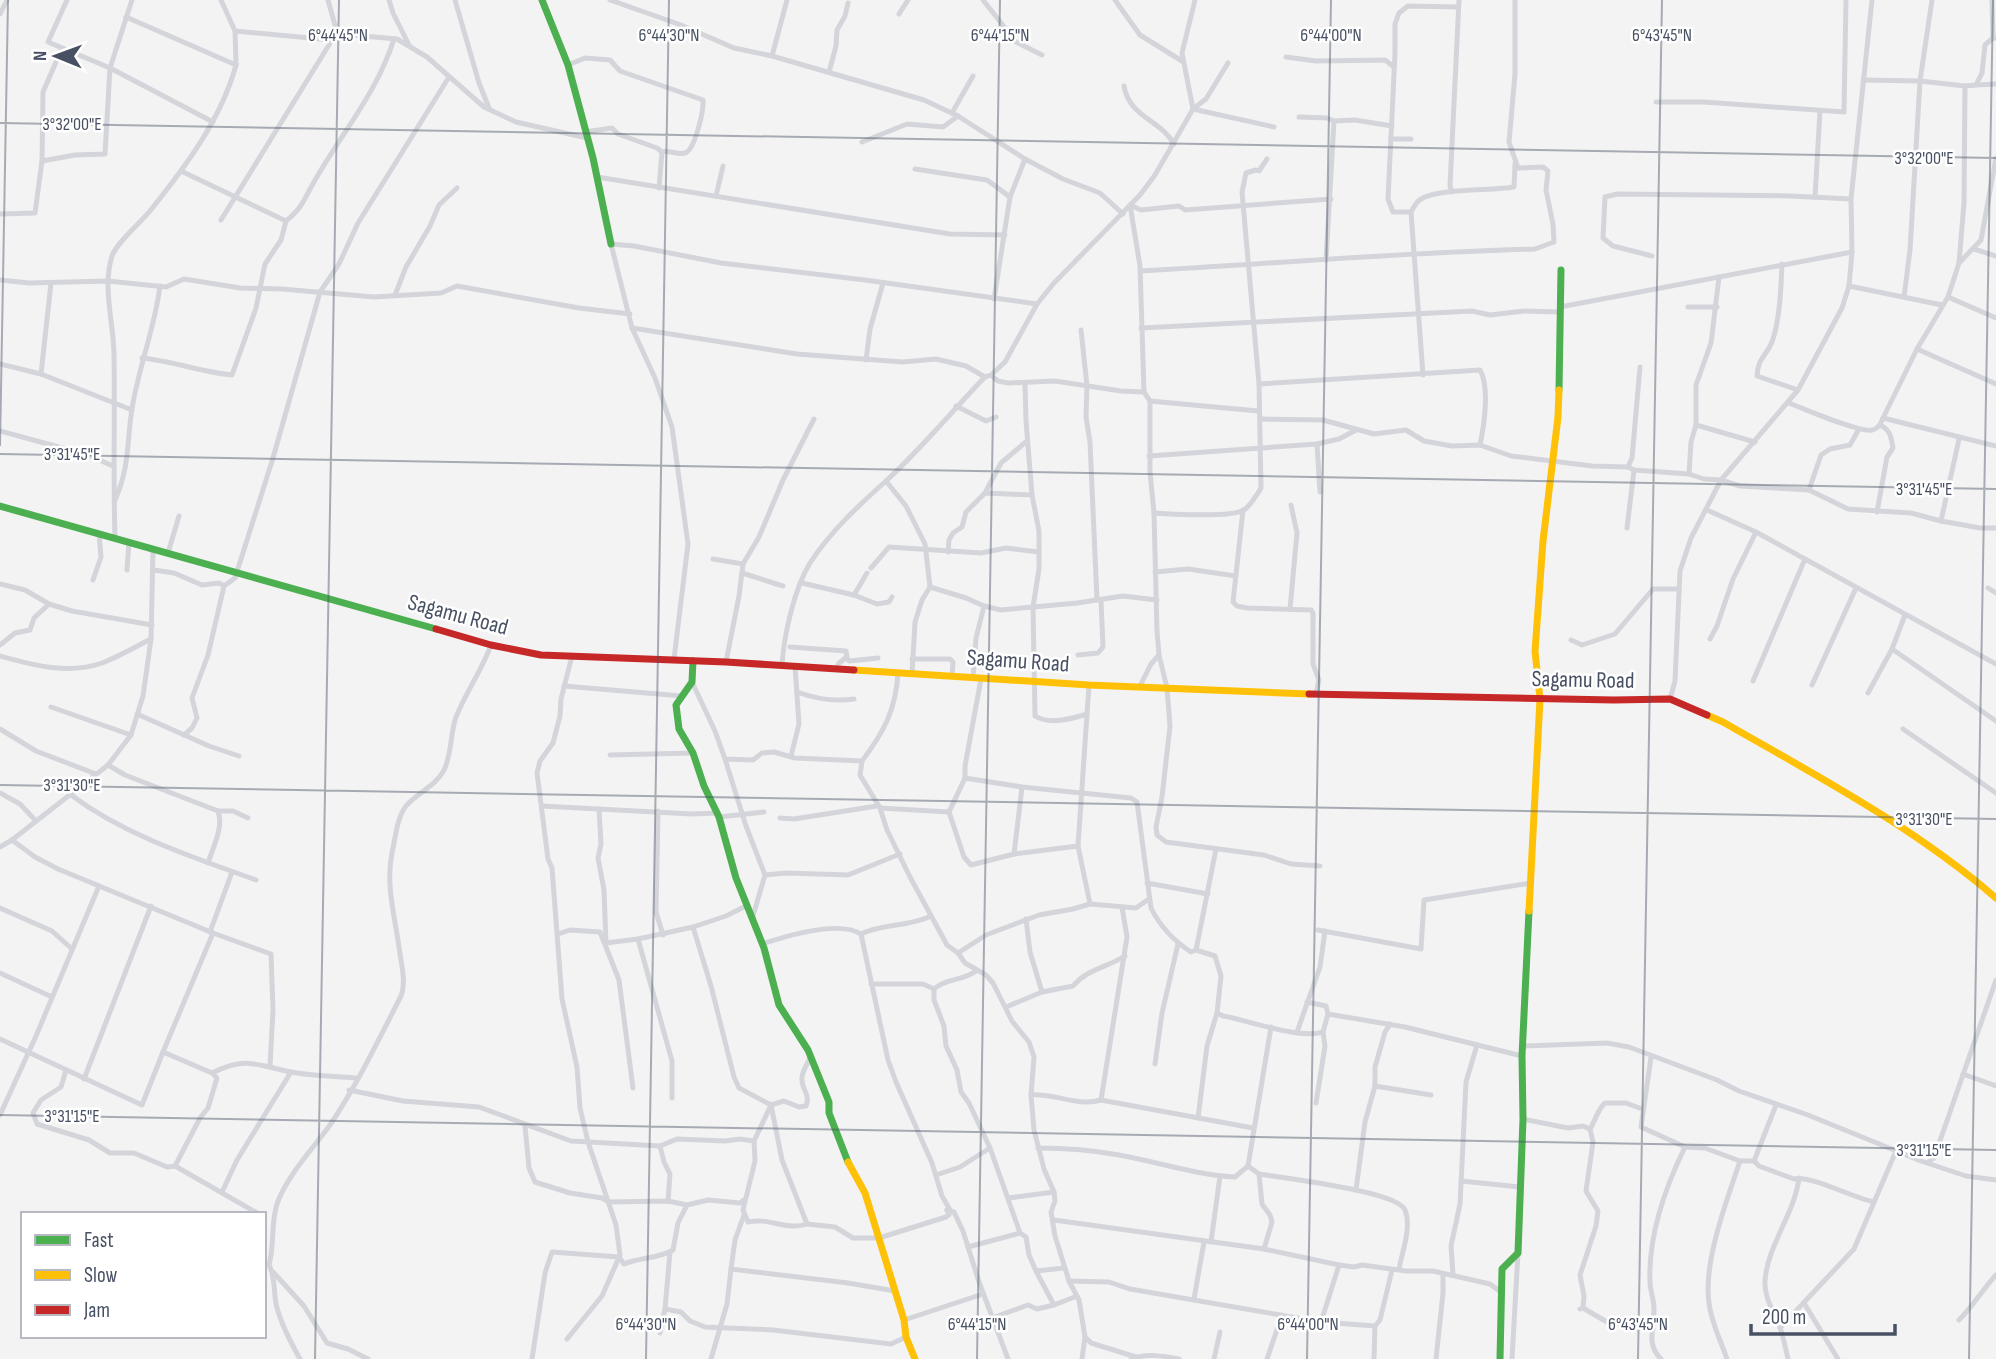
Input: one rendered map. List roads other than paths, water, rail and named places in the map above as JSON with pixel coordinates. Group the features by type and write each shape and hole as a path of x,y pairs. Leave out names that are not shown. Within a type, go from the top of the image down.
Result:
{"main road":[{"path":"542,0 568,65 611,244"},
{"path":"1500,1359 1502,1269 1518,1253 1523,1119 1522,1046 1539,699 1535,651 1543,541 1558,417 1561,270"},
{"name":"Sagamu Road","path":"0,506 491,645 541,655 782,665 1089,685 1317,694 1670,699 1723,722 1872,808 1975,880 1996,898"},
{"path":"694,661 692,682 676,705 679,729 718,815 746,906 753,916 762,944 779,1005 811,1056 829,1102 829,1113 846,1159 865,1194 904,1320 906,1338 915,1359"}],"street":[{"path":"0,14 7,0"},
{"path":"67,0 48,42 110,68 213,122"},
{"path":"42,161 75,155 105,154 110,68 132,0"},
{"path":"115,537 114,354 108,281 114,252 181,171 213,122 229,90 236,65 235,31 221,0"},
{"path":"328,0 338,36 341,37"},
{"path":"389,0 409,45"},
{"path":"455,0 489,108"},
{"path":"610,0 681,25 734,48 772,56 924,100 955,114 1025,159 1063,179 1100,193 1123,214"},
{"path":"772,56 787,0"},
{"path":"899,13 908,0"},
{"path":"983,0 1016,42 1042,55"},
{"path":"1115,0 1140,35 1182,61"},
{"path":"1192,109 1182,61 1184,40 1195,0"},
{"path":"1452,192 1450,186 1459,0"},
{"path":"1423,375 1411,212 1422,199 1452,192 1514,187 1515,163 1509,142 1515,74 1516,0"},
{"path":"1656,102 1704,102 1844,112 1846,0"},
{"path":"1670,699 1675,681 1680,571 1688,548 1721,480 1798,390 1842,308 1849,286 1852,252 1851,200 1872,0"},
{"path":"1904,297 1910,250 1920,81 1933,0"},
{"path":"1976,85 1982,73 1984,45 1994,38 1992,0"},
{"path":"829,72 837,30 845,16 848,3"},
{"path":"1411,212 1393,212 1388,199 1395,24 1402,9 1408,6 1458,7"},
{"path":"126,18 236,65"},
{"path":"235,31 332,40 352,35 394,39 427,57 484,107 516,122 586,135 612,128 618,134 662,152 688,151 697,136 703,100 620,71 610,60 585,58 568,65"},
{"path":"142,358 164,360 200,371 232,375 265,264 281,240 286,221 301,208 313,182 365,102 386,63 394,39"},
{"path":"220,220 332,40"},
{"path":"0,214 35,213 42,161 44,92 62,48"},
{"path":"1286,57 1316,61 1385,60 1394,67"},
{"path":"782,665 783,646 809,565 835,531 956,406 1004,362 1037,304 1067,269 1123,214 1155,175 1192,109 1206,99 1228,62"},
{"path":"862,142 906,124 943,127 955,114 973,76"},
{"path":"184,736 197,718 192,698 208,655 223,586 235,578 273,458 320,292 339,264 358,223 449,77"},
{"path":"1863,80 1920,81 1965,86 1996,84"},
{"path":"1124,86 1128,101 1146,120 1165,132 1174,144"},
{"path":"1789,403 1859,429 1872,430 1880,425 1917,349 1948,297 1959,263 1964,203 1965,86"},
{"path":"1192,109 1274,127"},
{"path":"1815,197 1820,111"},
{"path":"1299,117 1327,118 1334,121 1355,120 1392,126"},
{"path":"1326,260 1334,121"},
{"path":"1391,139 1411,139"},
{"path":"659,188 662,152"},
{"path":"1959,263 1981,240 1993,195 1996,158"},
{"path":"994,299 1010,197 1025,159"},
{"path":"1154,513 1202,514 1243,510 1255,499 1261,488 1259,384 1242,191 1246,173 1259,171 1267,159"},
{"path":"1141,271 1414,253 1543,248 1554,242 1546,190 1548,171 1543,167 1520,169 1515,163"},
{"path":"716,196 723,166"},
{"path":"915,169 987,180 1010,197"},
{"path":"181,171 286,221"},
{"path":"597,177 950,234 1005,235"},
{"path":"395,295 406,267 439,205 457,188"},
{"path":"1652,256 1614,246 1603,238 1605,197 1617,194 1851,200"},
{"path":"1130,205 1141,210 1179,206 1185,210 1331,199"},
{"path":"1130,205 1135,220 1141,271 1143,392 1150,401 1149,456 1154,513 1159,655 1167,688 1170,726 1157,835 1166,842 1264,855 1291,864 1320,866"},
{"path":"674,660 688,544 671,427 656,378 632,328 611,244 721,263 1037,304"},
{"path":"1975,249 1996,256"},
{"path":"1141,328 1472,311 1490,315 1524,310 1560,310 1852,252"},
{"path":"1782,264 1780,297 1772,342 1758,362 1757,376 1798,390"},
{"path":"1689,474 1696,425 1696,385 1711,343 1719,277"},
{"path":"0,280 51,283 108,281 166,287 184,279 240,288 374,297 441,293 457,286 579,308 630,314"},
{"path":"41,374 51,283"},
{"path":"866,360 870,329 883,283"},
{"path":"114,503 127,471 132,410 142,358 157,310 160,286"},
{"path":"1849,286 1942,305"},
{"path":"1948,297 1996,318"},
{"path":"1688,307 1717,307"},
{"path":"632,328 725,344 866,360 903,362 936,359 966,366 998,382 1025,384 1055,381 1143,392"},
{"path":"1078,654 1098,653 1103,647 1090,442 1086,418 1087,386 1083,369 1081,330"},
{"path":"1917,349 1996,384"},
{"path":"0,364 41,374 132,410"},
{"path":"1628,467 1632,458 1640,367"},
{"path":"1259,384 1423,375 1474,369 1481,372 1485,407 1480,445"},
{"path":"1025,384 1032,495 1039,531 1032,651 1036,718 1067,720 1087,714"},
{"path":"1150,401 1258,411"},
{"path":"956,406 986,421 996,417"},
{"path":"1883,418 1959,439 1996,446"},
{"path":"726,662 743,564 759,537 783,480 814,419"},
{"path":"1260,419 1323,420 1374,434 1406,430 1424,441 1452,446 1480,445 1497,453 1552,461 1689,474 1740,486 1809,490 1848,509 1911,513 1941,521 1996,528"},
{"path":"1696,425 1755,442"},
{"path":"1877,512 1887,457 1893,448 1890,433 1880,425"},
{"path":"1809,490 1821,454 1830,449 1850,445 1859,429"},
{"path":"1149,456 1317,444 1339,439 1356,430"},
{"path":"0,431 88,455 113,466"},
{"path":"1941,521 1959,439"},
{"path":"948,552 949,540 953,533 962,527 966,512 985,493 1001,463 1027,441"},
{"path":"1317,444 1320,492"},
{"path":"1627,528 1634,470"},
{"path":"886,481 906,506 923,538 930,587 917,612 913,633 912,674"},
{"path":"985,493 1032,495"},
{"path":"1290,609 1297,533 1291,505"},
{"path":"1243,510 1233,602 1237,606 1311,610 1313,664 1319,680 1317,694"},
{"path":"1707,510 1756,532 1996,664"},
{"path":"169,553 179,516"},
{"path":"1710,639 1733,579 1756,532"},
{"path":"93,580 102,557 99,533"},
{"path":"127,570 129,542"},
{"path":"854,595 889,547 948,552 981,552 1006,548 1039,552"},
{"path":"0,847 108,765 131,735 143,696 151,639 153,549"},
{"path":"926,559 934,551"},
{"path":"713,559 743,564"},
{"path":"1753,681 1805,559"},
{"path":"1155,572 1188,569 1236,576"},
{"path":"154,570 180,575 202,584 219,583 223,586"},
{"path":"742,573 783,586"},
{"path":"802,583 854,595 877,604 889,602 892,597"},
{"path":"0,584 25,590 49,604 121,621 152,625"},
{"path":"930,587 966,598 984,607 1001,610 1123,596 1157,600"},
{"path":"1812,685 1856,588"},
{"path":"1988,588 1996,593"},
{"path":"1572,640 1582,645 1615,634 1653,589 1679,589"},
{"path":"0,645 15,633 30,631 34,618 49,604"},
{"path":"984,607 976,638 977,678 965,778 949,812 964,857 971,865 1014,854 1078,846"},
{"path":"1868,693 1892,649 1905,615"},
{"path":"0,656 32,666 79,669 103,663 151,639"},
{"path":"368,1359 327,1343 304,1306 273,1272 269,1265 273,1221 289,1179 331,1122 403,990 389,877 402,813 406,806 437,781 444,771 455,720 483,668 491,645"},
{"path":"790,646 846,651 845,658 836,669"},
{"path":"1892,649 1996,721"},
{"path":"1140,686 1151,664 1159,655"},
{"path":"567,1339 603,1296 619,1257 616,1225 580,1108 577,1067 562,999 558,934 537,768 553,743 572,656"},
{"path":"845,658 850,661 878,658"},
{"path":"912,659 950,659 953,662 952,676"},
{"path":"791,756 799,724 795,666"},
{"path":"898,673 891,713 880,738 862,761 860,775 879,807 887,830 947,946 993,983 1015,1026 1029,1042 1034,1058 1032,1119 1038,1148 1054,1192 1055,1201 1051,1212 1055,1236 1064,1268 1077,1296 1085,1338 1082,1359"},
{"path":"692,682 715,731 765,875 753,916"},
{"path":"1089,685 1078,846 1090,904"},
{"path":"564,686 682,696"},
{"path":"797,692 828,701 854,699"},
{"path":"51,707 131,735"},
{"path":"137,714 184,736 239,756"},
{"path":"0,729 36,751 96,774"},
{"path":"1903,729 1996,793"},
{"path":"725,759 753,760 762,753 774,752 795,758 862,761"},
{"path":"610,755 692,753"},
{"path":"108,765 125,775 218,811 233,811 248,818"},
{"path":"965,778 1130,798 1137,802 1149,900 1157,920 1178,944 1191,952 1196,950 1215,956 1220,967 1217,1013 1209,1037 1198,1118"},
{"path":"1014,854 1022,787"},
{"path":"0,793 20,804 36,821"},
{"path":"71,795 94,812 130,830 256,880"},
{"path":"542,806 718,815 764,812"},
{"path":"780,818 794,819 879,807 949,812"},
{"path":"599,809 601,844 598,858 604,890 606,943"},
{"path":"208,863 220,827 221,818 218,811"},
{"path":"658,811 656,912 663,935"},
{"path":"12,840 35,857 99,886 271,954 273,1010 270,1066"},
{"path":"1196,950 1216,849"},
{"path":"765,875 848,875 900,854"},
{"path":"0,1039 142,1105 232,872"},
{"path":"1147,883 1208,894"},
{"path":"1297,1032 1320,967 1321,930 1422,949 1424,900 1531,883"},
{"path":"0,1115 99,886"},
{"path":"958,953 986,935 1026,919 1090,904 1136,908 1149,900"},
{"path":"83,1079 151,906"},
{"path":"606,943 663,935 693,927 746,906"},
{"path":"1101,1100 1125,956 1127,937 1122,907"},
{"path":"0,908 52,931 72,949"},
{"path":"762,944 807,931 847,929 862,934 875,928 919,922 931,916"},
{"path":"1026,919 1030,953 1042,992"},
{"path":"693,927 739,1088 771,1105 784,1101 806,1107 808,1098 802,1076 811,1056"},
{"path":"558,934 570,930 600,932 606,943 619,980 632,1088"},
{"path":"862,934 883,1042 896,1082 936,1175 942,1196 950,1207 950,1210 947,1210"},
{"path":"638,939 672,1061 672,1098"},
{"path":"1155,1064 1178,944"},
{"path":"1006,1007 1042,992 1073,986 1083,974 1108,967 1125,956"},
{"path":"934,989 940,984 964,979 976,971"},
{"path":"0,973 52,997"},
{"path":"1928,1162 1934,1158 1996,980"},
{"path":"871,984 923,984 934,989"},
{"path":"934,989 934,1000 944,1026 946,1046 957,1070 958,1085 990,1149 1020,1233 1026,1237 1029,1255 1054,1305"},
{"path":"1307,1002 1326,1006 1328,1014 1323,1032 1325,1046 1316,1103"},
{"path":"1217,1013 1297,1032 1323,1032"},
{"path":"1328,1014 1390,1024 1522,1056"},
{"path":"1356,1190 1365,1122 1376,1086 1374,1076 1377,1058 1390,1024"},
{"path":"1038,1148 1120,1155 1236,1177 1248,1166 1270,1027"},
{"path":"1522,1046 1606,1043 1629,1047 1966,1177 1996,1180"},
{"path":"1453,1275 1451,1246 1460,1203 1466,1083 1477,1045"},
{"path":"163,1052 212,1073 217,1078 208,1108 175,1166"},
{"path":"1651,1057 1641,1127 1685,1147 1705,1148 1740,1161 1754,1161 1759,1166 1794,1178 1874,1202"},
{"path":"212,1073 228,1065 248,1062 292,1072 356,1078"},
{"path":"66,1070 61,1087 41,1100 33,1113 37,1124 89,1140 110,1153 134,1153 167,1167 175,1166 256,1212"},
{"path":"222,1192 237,1160 292,1072"},
{"path":"1963,1074 1996,1086"},
{"path":"1376,1086 1431,1095"},
{"path":"349,1090 403,1101 479,1107 571,1141 660,1146 677,1139 740,1139 754,1142"},
{"path":"1031,1095 1040,1094 1089,1104 1101,1100 1253,1128"},
{"path":"1642,1109 1626,1103 1605,1103 1599,1108 1590,1129 1593,1142 1586,1191 1598,1211 1596,1226 1580,1275 1584,1296 1582,1309 1607,1322 1653,1329"},
{"path":"771,1105 754,1142 755,1161 743,1210 748,1222 766,1220 779,1226 796,1228 807,1224 835,1227 853,1238 878,1238 946,1217 949,1215 947,1210"},
{"path":"771,1105 782,1160 807,1224"},
{"path":"1754,1161 1776,1105"},
{"path":"1523,1119 1568,1128 1583,1126 1590,1129"},
{"path":"525,1126 529,1168 535,1182 609,1202 668,1201 687,1205 708,1200 740,1203 744,1200"},
{"path":"660,1146 670,1174 668,1201"},
{"path":"1661,1359 1651,1344 1654,1298 1650,1281 1655,1223 1685,1147"},
{"path":"936,1175 960,1167 990,1149"},
{"path":"1780,1328 1854,1249 1896,1151"},
{"path":"1727,1359 1708,1301 1707,1279 1718,1229 1740,1161"},
{"path":"1248,1166 1259,1174 1356,1190 1398,1202 1405,1211 1407,1222 1395,1269 1380,1320 1375,1326 1374,1359"},
{"path":"1259,1174 1262,1204 1272,1222 1264,1249"},
{"path":"1211,1242 1220,1176"},
{"path":"1788,1359 1780,1328 1769,1304 1765,1282 1799,1178"},
{"path":"1461,1181 1521,1187"},
{"path":"1009,1198 1054,1192"},
{"path":"619,1257 624,1264 670,1252 676,1244 678,1223 687,1205"},
{"path":"947,1210 954,1212 1008,1359"},
{"path":"712,1359 727,1304 735,1240 739,1224 746,1213"},
{"path":"266,1218 273,1221"},
{"path":"1054,1220 1264,1249 1339,1265 1433,1271 1490,1284 1502,1293"},
{"path":"968,1247 1020,1233"},
{"path":"1194,1299 1204,1242"},
{"path":"531,1359 545,1273 552,1252 619,1257"},
{"path":"660,1333 670,1252"},
{"path":"1511,1359 1518,1253"},
{"path":"1321,1322 1339,1265"},
{"path":"1036,1270 1064,1268"},
{"path":"731,1269 848,1283 895,1292"},
{"path":"273,1272 277,1309 300,1359"},
{"path":"1436,1359 1443,1274"},
{"path":"1959,1320 1996,1275"},
{"path":"1069,1281 1109,1282 1130,1289 1321,1322 1375,1326"},
{"path":"904,1320 983,1294"},
{"path":"992,1318 1028,1305 1037,1309 1077,1296"},
{"path":"1804,1303 1838,1359"},
{"path":"665,1308 681,1312 690,1321 705,1327 721,1329 773,1330 891,1344 906,1338"},
{"path":"1267,1359 1282,1315"},
{"path":"1214,1359 1220,1332"},
{"path":"1085,1338 1091,1343 1134,1358 1157,1356 1179,1359"}]}
